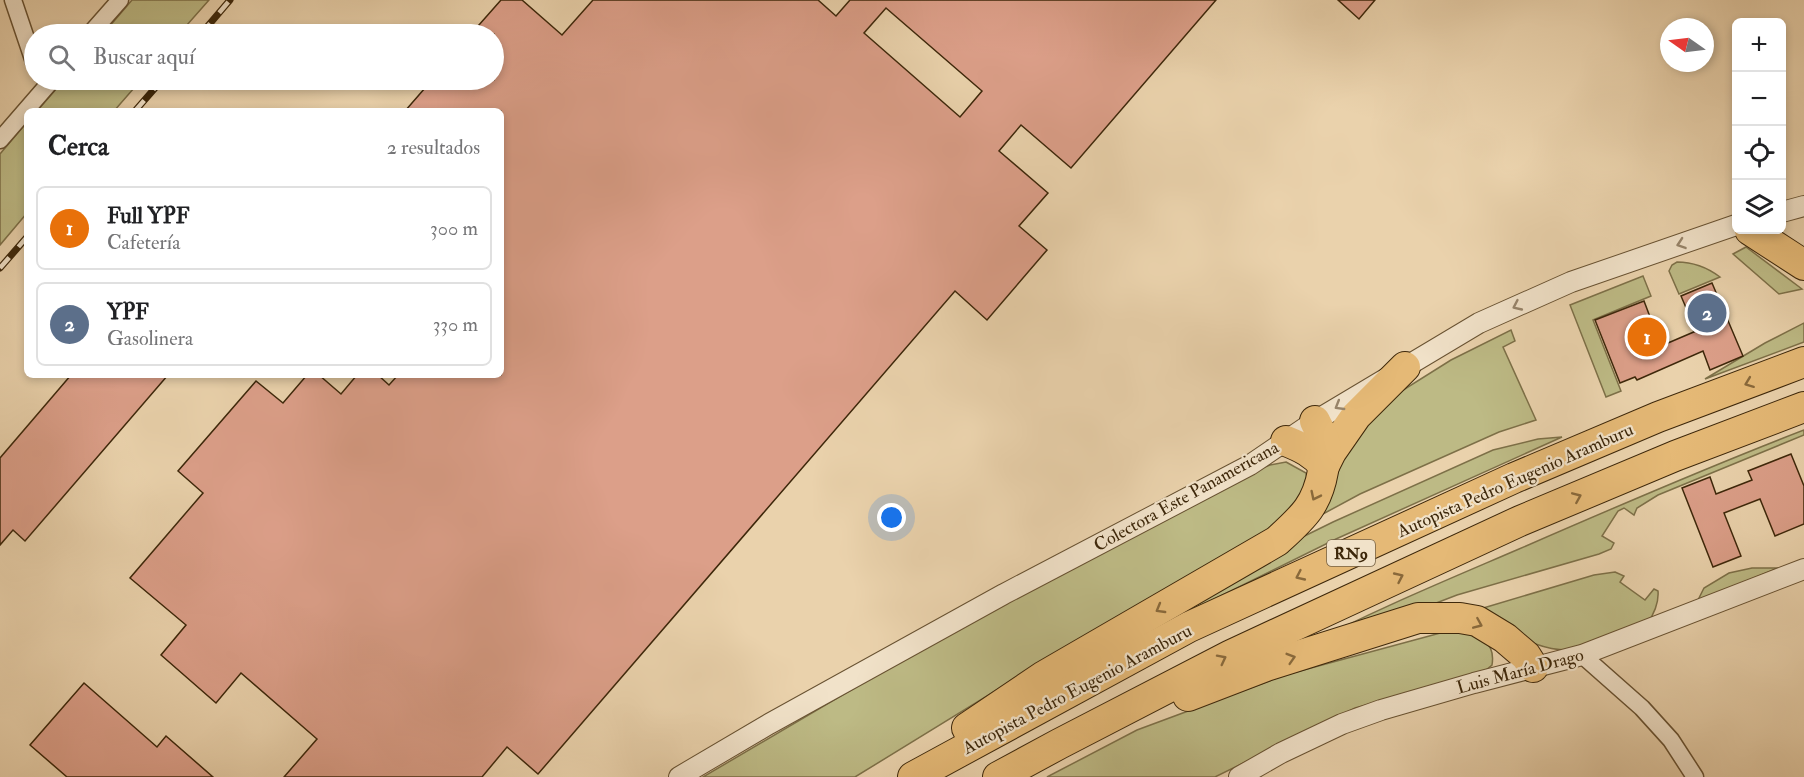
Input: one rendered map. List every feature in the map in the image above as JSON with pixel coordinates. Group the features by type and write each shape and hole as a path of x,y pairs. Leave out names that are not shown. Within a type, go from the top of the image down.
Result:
{"highway":[{"path":"1756,234 1804,265"},
{"name":"Autopista Pedro Eugenio Aramburu","path":"913,777 1189,627 1514,478 1658,417 1804,362"},
{"path":"1324,466 1356,416 1405,367"},
{"name":"RN9","path":"998,777 1231,655 1520,521 1675,456 1804,407"},
{"path":"895,777 1044,676 1277,541 1304,516 1317,497 1326,452 1324,440 1314,421"},
{"path":"1286,441 1317,457 1324,466"},
{"path":"1059,744 1266,666 1418,618 1460,618 1477,621 1526,656 1533,667"}],"street":[{"path":"13,0 24,32"},
{"path":"99,24 120,0"},
{"path":"26,108 41,90"},
{"path":"0,140 24,110"},
{"path":"1786,211 1804,206"},
{"name":"Colectora Este Panamericana","path":"679,777 769,724 1004,594 1250,465 1314,421 1479,324 1549,291 1732,227"},
{"name":"Luis María Drago","path":"1239,777 1281,753 1342,724 1381,710 1582,655 1804,569"},
{"path":"1582,655 1642,708 1671,740 1695,777"}],"shaded area":[{"path":"132,0 209,0 188,24 112,24"},
{"path":"55,90 132,90 117,108 40,108"},
{"path":"24,126 24,217 0,245 0,154"},
{"path":"1746,247 1802,289 1779,294 1733,254"},
{"path":"1677,262 1700,266 1720,277 1679,294 1669,271"},
{"path":"1643,276 1651,296 1593,320 1621,391 1606,397 1570,305"},
{"path":"1804,323 1804,342 1705,379 1765,343"},
{"path":"1511,330 1515,341 1503,347 1536,420 1499,432 1360,494 1323,514 1335,466 1376,407 1451,360"},
{"path":"1804,430 1804,435 1658,495 1637,508 1634,515 1624,508 1618,511 1602,536 1614,543 1611,549 1457,595 1379,625 1304,647 1357,620 1438,584 1732,458"},
{"path":"1562,437 1336,539 1095,658 1272,552 1333,522 1493,450 1538,439"},
{"path":"1286,462 1306,473 1308,486 1288,522 1070,645 855,777 703,777 963,624 1254,471"},
{"path":"1752,568 1778,568 1697,602 1704,588 1729,573"},
{"path":"1615,572 1624,576 1620,582 1645,600 1654,589 1658,591 1654,612 1647,624 1582,648 1568,650 1539,645 1524,640 1470,612 1594,575"},
{"path":"1459,631 1473,635 1489,645 1493,657 1492,665 1480,675 1355,708 1215,777 1047,777 1137,730 1285,675 1444,632"}],"building":[{"path":"501,0 522,0 562,35 593,0 818,0 836,16 850,0 1216,0 1071,168 1021,125 999,151 1048,193 1019,226 1047,250 987,320 955,291 538,774 507,747 482,777 284,777 317,739 241,673 216,703 161,655 186,625 130,578 203,493 178,471 256,381 283,403 304,378 322,378 341,394 354,378 381,378 389,385 395,378 504,378 504,108 408,108 423,90 504,90 504,24 480,24","holes":["886,8 982,91 960,117 864,33"]},
{"path":"1338,0 1375,0 1359,19"},
{"path":"1712,283 1743,356 1710,370 1703,351 1637,380 1635,377 1620,383 1595,320 1644,301 1661,346 1696,331 1681,296"},
{"path":"68,378 165,378 25,541 13,530 0,545 0,458"},
{"path":"1791,454 1804,486 1804,524 1775,536 1760,499 1724,513 1741,556 1713,567 1682,488 1710,477 1716,494 1752,480 1748,471"},
{"path":"84,683 157,747 166,736 213,777 67,777 30,745"}],"railway":[{"path":"210,24 230,0"},
{"path":"138,108 153,90"},
{"path":"0,268 24,240"}],"place":[{"name":"YPF","path":"1707,313"},
{"name":"Full YPF","path":"1647,337"}]}
